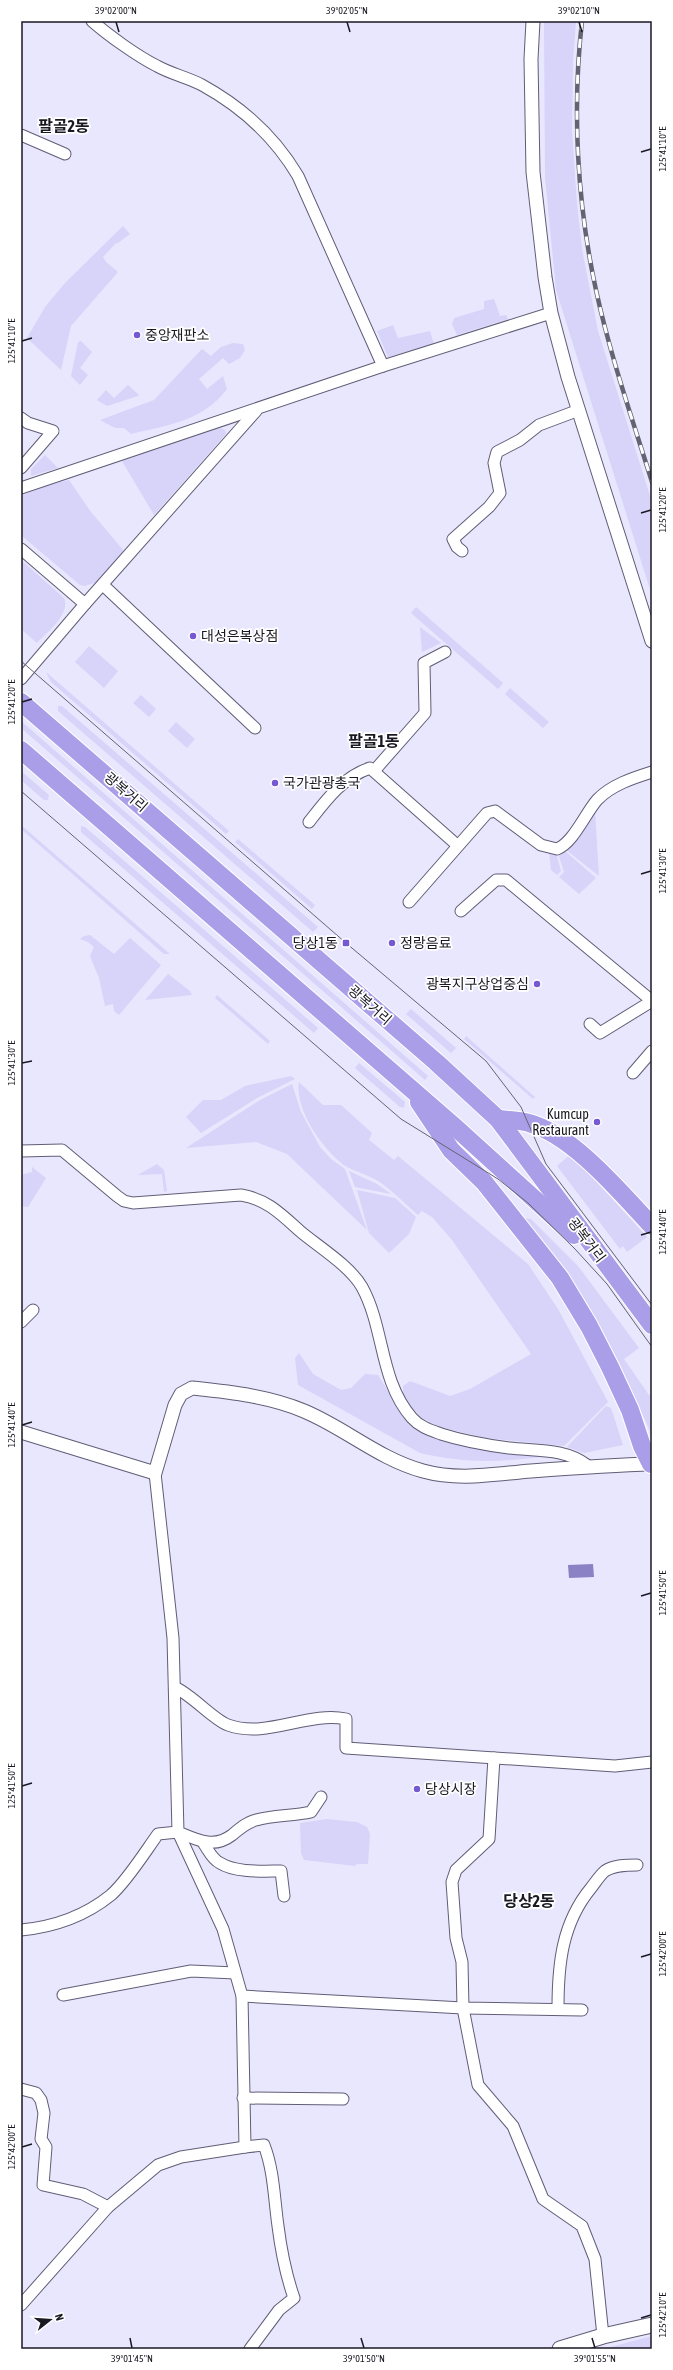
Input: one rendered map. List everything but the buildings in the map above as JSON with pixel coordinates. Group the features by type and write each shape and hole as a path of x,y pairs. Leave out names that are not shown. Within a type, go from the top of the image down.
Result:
{"highway":[{"name":"광복거리","path":"21,702 436,1062 498,1119 607,1266"},
{"name":"광복거리","path":"21,750 412,1089 505,1171 607,1266"},
{"path":"412,1089 424,1112 451,1150 490,1188 560,1278 589,1326 610,1367 630,1410 642,1446 651,1464"},
{"path":"498,1119 529,1123 554,1134 607,1178 652,1226"},
{"path":"607,1266 652,1325"}],"main road":[{"path":"560,2349 603,2336 652,2325"}],"street":[{"path":"92,21 157,66 202,86 254,121 270,136 286,155 298,176 384,366"},
{"path":"533,21 531,102 533,172 544,277 551,313 579,410 652,640"},
{"path":"21,135 65,154"},
{"path":"21,488 384,366 551,313"},
{"path":"21,679 85,604 258,409"},
{"path":"462,551 457,547 453,539 489,507 500,492 494,463 497,452 520,440 539,425 579,410"},
{"path":"21,418 28,423 53,431 21,468"},
{"path":"21,549 85,604"},
{"path":"103,585 255,728"},
{"path":"374,771 426,713 424,663 445,652"},
{"path":"309,822 330,795 354,773 370,768 457,845"},
{"path":"409,902 457,845 487,813 495,811 541,845 557,849 567,842 584,816 599,798 615,787 652,772"},
{"path":"461,911 496,880 506,880 652,1001 600,1033 590,1024"},
{"path":"633,1073 652,1051"},
{"path":"21,1152 62,1150 117,1196 124,1201 133,1203 241,1195 256,1197 271,1206 348,1270 361,1285 370,1305 392,1387 397,1398 420,1426 478,1444 559,1453 577,1458 587,1465"},
{"path":"21,1322 33,1310"},
{"path":"245,2147 242,1996 223,1929 178,1832 176,1688 168,1581 155,1473 175,1405 181,1394 192,1388 274,1400 330,1423 399,1462 422,1471 449,1477 482,1477 587,1465 651,1464"},
{"path":"21,1432 155,1473"},
{"path":"176,1688 188,1694 227,1724 239,1727 276,1727 335,1717 346,1719 346,1748 615,1766 652,1762"},
{"path":"494,1758 489,1839 456,1870 452,1882 456,1938 462,1962 463,2008 478,2085 513,2126 543,2199 582,2226 589,2242 595,2259 603,2336"},
{"path":"21,1930 61,1923 86,1911 111,1895 158,1834 178,1832 204,1844 215,1843 230,1836 256,1819 295,1816 311,1812 321,1797"},
{"path":"204,1844 213,1857 220,1863 258,1871 281,1871 284,1896"},
{"path":"558,2008 558,1979 564,1941 570,1920 586,1894 605,1871 618,1866 637,1865"},
{"path":"64,1995 191,1971 235,1973"},
{"path":"242,1996 463,2008 558,2008 582,2010"},
{"path":"21,2089 36,2093 42,2106 41,2139 46,2147 43,2185 83,2194 108,2207"},
{"path":"243,2098 343,2099"},
{"path":"21,2305 108,2207 158,2165 181,2157 264,2145 270,2162 278,2226 289,2282 294,2298 280,2310 250,2349"}],"shaded area":[{"path":"544,21 576,21 573,62 572,131 582,249 598,331 652,502 652,596 556,290 545,177"},
{"path":"123,226 130,234 116,243 103,257 106,262 118,272 71,326 61,370 27,338 45,307 65,283"},
{"path":"494,299 500,316 506,315 508,319 457,335 452,324 454,318 484,309 484,301"},
{"path":"393,325 398,338 430,331 434,344 388,357 377,331"},
{"path":"81,341 92,352 80,368 88,375 80,385 71,376 78,342"},
{"path":"233,343 243,344 245,350 240,358 229,364 223,358 199,379 207,389 223,376 227,389 218,400 196,415 171,424 131,434 124,428 115,428 100,420 154,400 202,349 211,356 221,347"},
{"path":"128,385 139,395 138,396 107,406 97,400 106,390 114,398"},
{"path":"220,428 225,430 226,434 154,515 122,461"},
{"path":"45,455 58,468 31,476 31,469"},
{"path":"69,480 91,512 124,551 97,582 85,586 80,585 21,535 21,496 48,485"},
{"path":"21,560 64,598 64,610 61,616 52,628 37,643 21,629"},
{"path":"416,607 503,683 498,689 411,613"},
{"path":"420,627 441,643 422,652"},
{"path":"89,646 118,671 104,688 75,662"},
{"path":"46,672 229,831 226,834 51,682"},
{"path":"510,688 549,722 543,728 505,694"},
{"path":"141,695 156,709 149,717 133,703"},
{"path":"58,706 62,706 318,927 313,932 58,711"},
{"path":"21,721 428,1076 425,1080 21,728"},
{"path":"176,722 195,739 187,748 168,731"},
{"path":"21,771 49,795 48,800 44,800 21,780"},
{"path":"595,811 599,876 565,849"},
{"path":"21,825 170,954 164,954 21,829"},
{"path":"81,826 85,827 318,1028 314,1033 81,832"},
{"path":"238,839 315,905 312,909 235,842"},
{"path":"565,851 596,878 579,894 559,877 564,872 558,853"},
{"path":"549,852 556,853 561,871 557,875 551,870"},
{"path":"90,935 114,954 130,938 161,965 119,1015 114,1011 113,1004 105,1006 99,978 90,956 94,947 88,942 80,939 84,936"},
{"path":"168,974 190,991 192,995 145,1000"},
{"path":"217,995 270,1041 268,1044 215,998"},
{"path":"411,1009 456,1048 451,1053 406,1014"},
{"path":"466,1036 535,1097 533,1099 464,1039"},
{"path":"359,1063 405,1102 404,1108 400,1107 355,1068"},
{"path":"291,1076 295,1079 257,1098 201,1133 186,1117 203,1100 221,1100 245,1086"},
{"path":"299,1082 323,1105 341,1105 372,1133 369,1140 394,1160 398,1156 528,1264 558,1309 608,1402 564,1446 486,1438 439,1427 420,1417 403,1396 403,1386 410,1381 450,1396 470,1389 531,1354 452,1240 432,1217 422,1211 418,1215 378,1181 347,1167 330,1152 321,1141 306,1117 301,1105"},
{"path":"292,1084 301,1112 320,1147 331,1159 345,1169 367,1230 287,1154 256,1142 186,1148 260,1100"},
{"path":"571,1154 647,1237 627,1252 623,1246 620,1249 557,1166"},
{"path":"157,1164 164,1170 167,1191 164,1192 162,1174 138,1175"},
{"path":"32,1167 46,1178 28,1207 21,1206 21,1175 32,1172"},
{"path":"349,1171 377,1184 391,1194 355,1187"},
{"path":"357,1190 395,1198 416,1217 409,1234 389,1253 369,1233"},
{"path":"525,1218 531,1219 578,1266 639,1348 624,1359 649,1395 652,1394 652,1435 618,1361 580,1294 525,1224"},
{"path":"299,1353 313,1374 341,1390 351,1388 365,1374 378,1375 393,1399 415,1427 549,1456 516,1460 484,1461 437,1457 420,1453 298,1385 295,1358"},
{"path":"606,1406 611,1408 623,1445 584,1453 567,1447"},
{"path":"593,1564 594,1577 569,1578 568,1565"},
{"path":"327,1819 357,1822 367,1827 370,1834 368,1864 357,1864 355,1866 304,1860 301,1853 300,1823"},
{"path":"652,2336 652,2349 603,2349"}],"tram line":[{"path":"21,661 346,943 486,1061 521,1107 546,1164 652,1305"},
{"path":"21,791 401,1119 498,1179 528,1203 575,1249 607,1284 652,1347"}],"railway":[{"path":"582,21 577,88 577,122 578,156 584,224 596,290 608,338 652,482"}],"place":[{"name":"중앙재판소","path":"137,335"},
{"name":"대성은복상점","path":"193,636"},
{"name":"국가관광총국","path":"275,783"},
{"name":"당상1동","path":"346,943"},
{"name":"정랑음료","path":"392,943"},
{"name":"광복지구상업중심","path":"537,984"},
{"name":"Kumcup Restaurant","path":"597,1122"},
{"name":"당상시장","path":"417,1789"}],"district":[{"name":"팔골2동","path":"64,126"},
{"name":"팔골1동","path":"374,741"},
{"name":"당상2동","path":"529,1901"}]}
